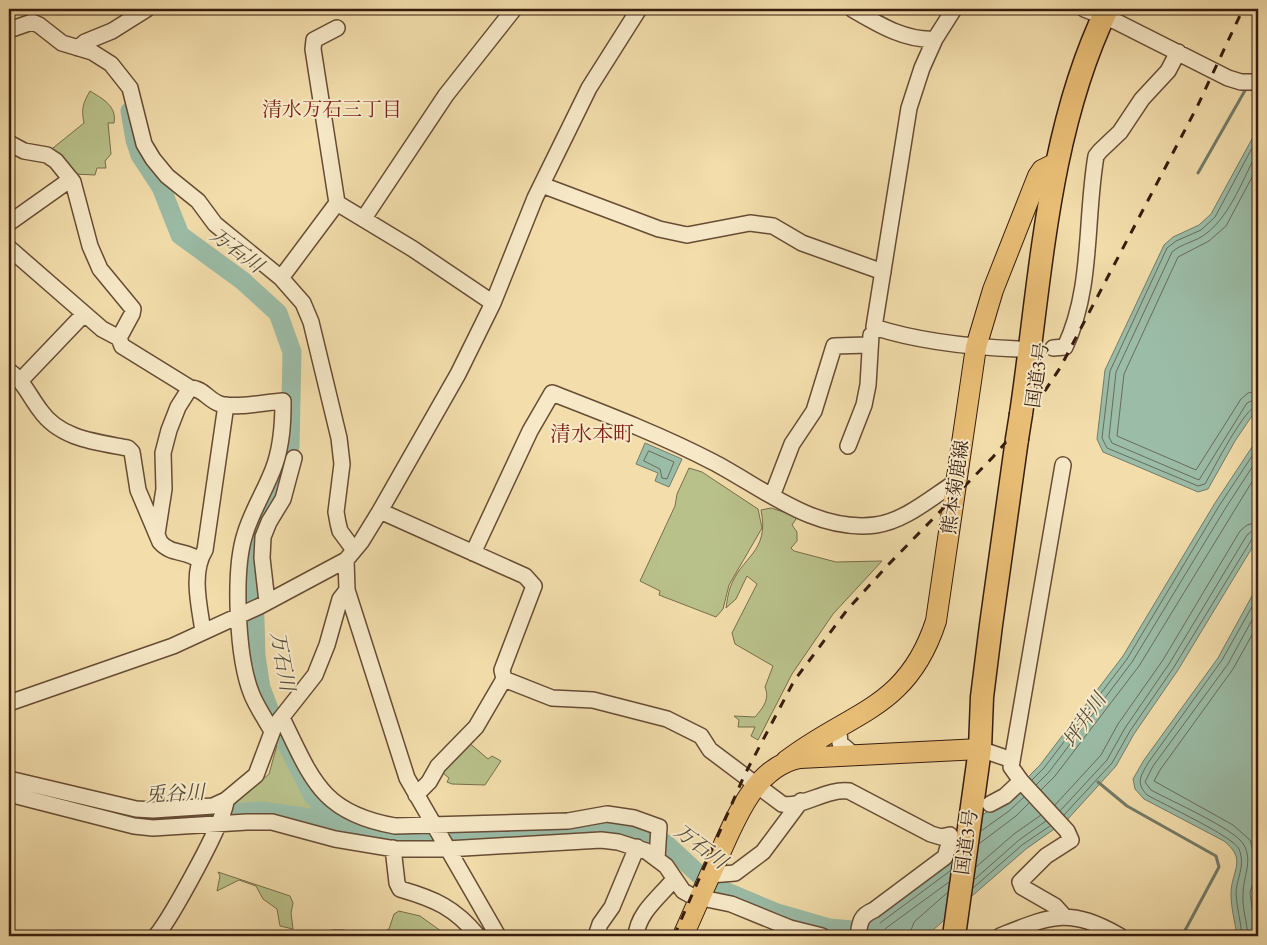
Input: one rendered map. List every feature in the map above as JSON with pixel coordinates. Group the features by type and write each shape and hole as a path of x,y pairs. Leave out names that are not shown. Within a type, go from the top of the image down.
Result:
{"highway":[{"name":"国道3号","path":"954,936 954,837 993,701 1056,163 1072,104 1107,13"},
{"name":"国道3号","path":"1025,420 1069,164 1094,80 1107,13"}],"main road":[{"name":"熊本菊鹿線","path":"683,936 737,815 758,784 804,747 884,700 901,685 920,660 931,638 936,621 976,347 993,290 1038,176 1042,170 1056,163"},
{"path":"786,761 854,755 980,749"}],"street":[{"path":"78,48 85,42 112,31 148,9"},
{"path":"364,218 446,95 514,9"},
{"path":"9,703 173,646 264,604 350,555 380,511 458,374 493,303 527,216 542,185 601,67 639,9"},
{"path":"852,9 888,29 914,38 935,39"},
{"path":"848,446 864,405 868,385 868,345 874,327 909,108 922,68 935,39 954,9"},
{"path":"1107,13 1228,78 1251,83"},
{"path":"9,35 32,22 45,29 62,43 102,57 126,79 144,144 167,176 185,188 198,201 210,220 281,278 303,303 311,322 340,447 342,477 336,512 340,531 350,555 347,590 407,778 493,935"},
{"path":"281,278 337,203 322,118 313,49 314,40 337,28"},
{"path":"1053,348 1065,347 1082,302 1088,222 1096,156 1120,132 1142,99 1168,71 1178,52"},
{"path":"9,143 24,151 47,156 56,162 71,179 100,269 132,308 132,314 119,338"},
{"path":"9,223 71,179"},
{"path":"542,185 659,229 687,235 750,223 773,226 802,243 883,272"},
{"path":"337,203 364,218 493,303"},
{"path":"9,248 102,329 119,338 122,346 190,388 196,388 216,402 226,405 283,401 282,434 275,464 250,520 241,550 238,568 242,614 240,635 246,673 252,694 277,724 315,783 326,796 368,821 395,826 568,821 615,814 655,824 659,827 657,856"},
{"path":"84,314 15,376 41,413 69,435 128,448 132,452 138,490 157,534 166,549 194,556 199,560"},
{"path":"874,327 910,336 976,347 1018,349"},
{"path":"772,496 792,444 814,411 834,346 868,345"},
{"path":"157,534 164,489 165,445 172,420 190,388"},
{"path":"473,553 530,431 552,393 609,415 713,462 804,514 831,522 876,525 912,510 956,482"},
{"path":"203,631 197,598 199,560 205,550 226,405"},
{"path":"264,604 263,537 268,522 283,499 294,458"},
{"path":"1063,465 1011,767 1067,831 1071,840 1046,856 1020,882 1022,887 1055,906 1064,916"},
{"path":"380,511 525,576 534,586 502,670 504,679 476,727 438,766 429,782 416,795"},
{"path":"156,936 176,908 222,813 256,775 277,724 315,676 328,645 340,599 347,590"},
{"path":"504,679 552,698 593,700 667,719 701,736 710,750 758,784 782,804 789,806 830,792 849,791 931,834 954,837 949,844 945,857 874,910 864,914 859,929"},
{"path":"842,726 839,733 840,743 854,755"},
{"path":"980,749 1012,760"},
{"path":"9,779 136,809 154,810 213,806 222,813 247,822 272,822 335,839 393,848 600,840 618,842 637,847 657,856 683,890 731,904 790,928 822,936"},
{"path":"990,804 1024,784"},
{"path":"9,794 134,826 222,813"},
{"path":"710,875 736,873 763,852 801,801"},
{"path":"596,936 600,924 612,907 637,847"},
{"path":"393,848 397,883 400,889 435,899 466,922 478,936"},
{"path":"636,936 638,924 645,911 674,879"},
{"path":"1000,936 1038,922 1064,916 1083,918 1120,936"}],"green space":[{"path":"90,91 108,104 113,112 114,123 108,123 111,154 105,161 106,168 97,168 95,175 74,174 48,152 84,123 83,106"},
{"path":"689,468 702,472 758,509 762,528 729,585 723,609 716,617 659,595 660,591 640,581 675,506 677,494"},
{"path":"771,508 793,515 796,519 792,525 797,532 797,541 791,548 794,551 836,562 882,561 833,614 792,674 758,740 751,736 755,727 738,727 739,720 734,716 755,717 761,710 767,695 765,687 773,666 735,644 732,633 757,584 747,576 736,599 726,608 729,590 735,577 753,553 762,536 761,510"},
{"path":"467,741 488,759 492,756 501,761 485,785 452,784 447,782 449,778 439,770"},
{"path":"280,743 300,784 326,818 266,804 233,805 269,774 277,745"},
{"path":"218,872 290,896 293,903 291,913 293,929 280,926 277,909 263,899 256,886 239,880 217,891 220,876"},
{"path":"399,911 420,916 448,936 374,936 389,929 394,914"},
{"path":"332,930 344,930 354,936 325,936"}],"water":[{"path":"1258,128 1258,407 1235,441 1208,489 1198,492 1103,452 1097,439 1105,370 1164,245 1173,237 1199,225 1211,214"},
{"name":"坪井川","path":"1258,438 1258,538 1178,670 1134,734 1116,766 1067,820 1026,849 926,936 861,936 866,918 982,815 1003,802 1040,765 1123,656 1215,503"},
{"path":"645,443 682,459 669,487 655,481 658,473 636,464"},
{"path":"1258,585 1258,936 1237,936 1231,894 1237,860 1235,854 1224,841 1144,799 1135,789 1133,779 1144,760 1218,658"}],"waterway":[{"path":"1198,173 1247,87"},
{"name":"万石川","path":"130,111 135,140 140,155 161,187 180,235 243,281 278,313 292,352 290,447 283,470 254,533 250,558 254,584 256,656 261,688 269,709 313,796 345,826"},
{"path":"1098,782 1127,806 1216,856 1219,867 1182,936"},
{"name":"万石川","path":"101,811 157,819 261,811 304,817 401,837 573,828 617,829 639,832 666,844 705,880 727,892 777,913 829,928 876,932"},
{"name":"万石川","path":"846,936 849,931"}],"railway":[{"path":"674,936 744,776 794,681 847,610 993,457 1027,418 1060,368 1197,107 1243,9"}],"district":[{"name":"清水万石三丁目","path":"332,109"},
{"name":"清水本町","path":"592,433"}],"water label":[{"name":"兎谷川","path":"175,793"}]}
